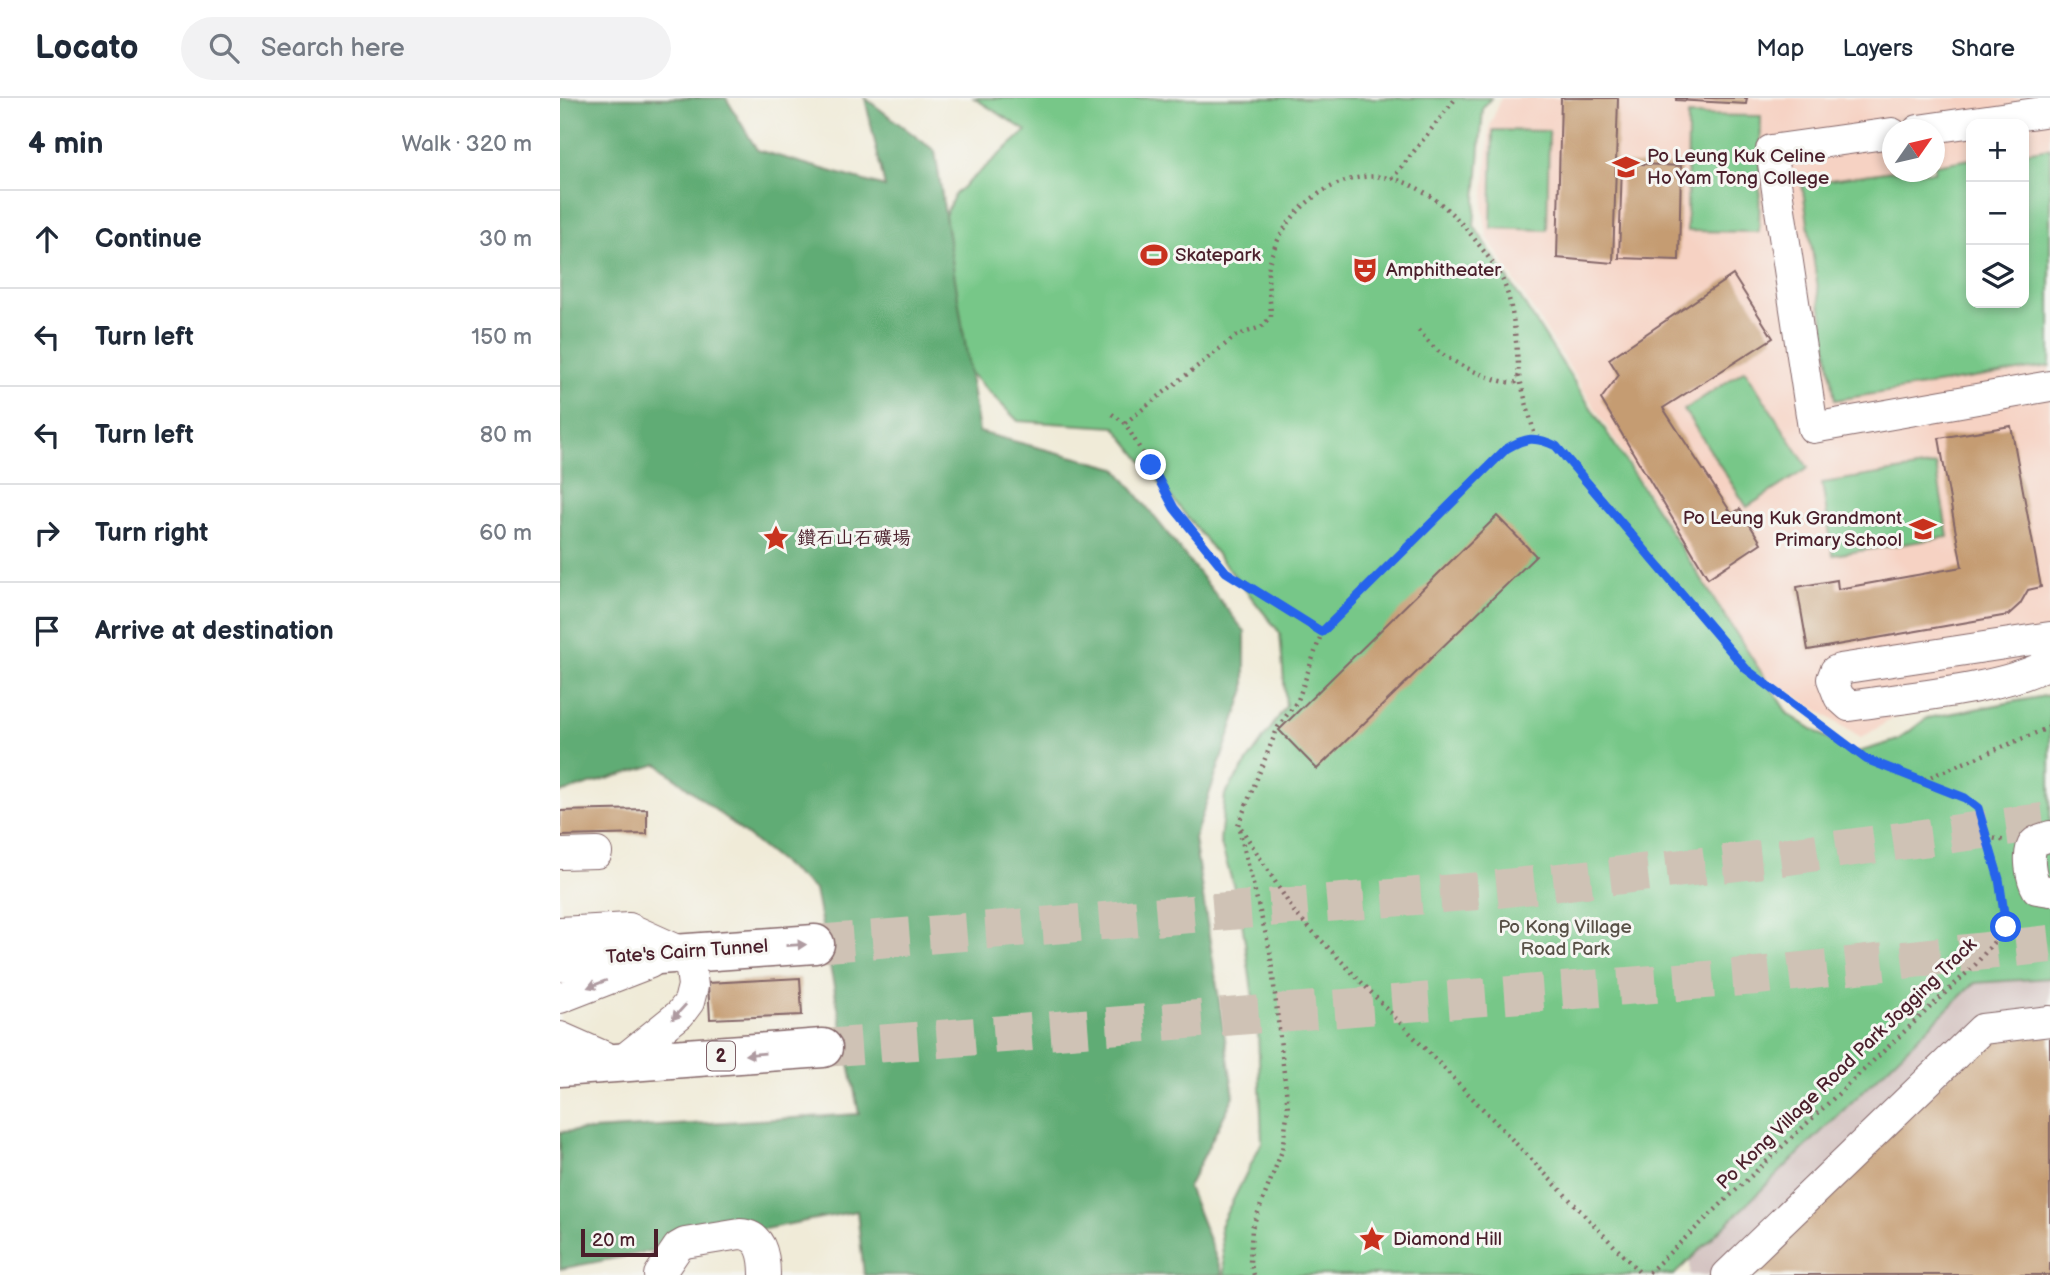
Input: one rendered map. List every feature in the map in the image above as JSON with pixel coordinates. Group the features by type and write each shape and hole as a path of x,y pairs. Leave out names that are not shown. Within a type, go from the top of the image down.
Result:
{"highway":[{"name":"Tate's Cairn Tunnel","path":"560,962 680,951 815,944"},
{"name":"2","path":"561,1045 619,1063 823,1048"}],"lane":[{"path":"1945,126 2050,111"},
{"path":"1882,134 1770,150 1813,428 2050,386"},
{"path":"2018,642 2050,654 2035,672 2000,681 1849,706 1839,697 1832,679 1835,671 1840,669 2018,642"},
{"path":"2050,836 2035,841 2029,852 2033,883 2037,889 2050,891"},
{"path":"560,854 597,853"},
{"path":"560,932 629,928 680,951 691,971 693,986 689,1002 656,1035 619,1063"},
{"path":"560,998 680,951"},
{"path":"1727,1275 1982,1029 2050,1021"},
{"path":"659,1275 678,1247 685,1243 740,1234 747,1234 758,1243 763,1253 765,1275"}],"path":[{"path":"1392,178 1456,98"},
{"path":"1125,423 1236,336 1261,327 1271,317 1268,266 1282,231 1306,202 1329,187 1350,178 1392,178 1405,181 1433,195 1455,214 1485,252 1502,280 1513,318 1519,375 1535,436 1506,449 1322,632 1298,700 1278,727 1238,825 1270,951 1288,1108 1282,1151 1252,1228 1250,1262 1254,1275"},
{"path":"1418,330 1440,353 1457,362 1509,384 1516,382 1519,375"},
{"path":"1112,414 1125,423 1174,508 1226,572 1322,632"},
{"name":"Po Kong Village Road Park Jogging Track","path":"1238,825 1294,913 1644,1275 1975,965 2006,927 1999,879 1978,808 1965,798 1918,782 1866,759 1746,669 1574,465 1556,446 1535,436"},
{"path":"1918,782 2050,727"}],"shaded area":[{"path":"1501,98 2050,98 2050,681 1919,702 1861,738 1764,676 1487,237 1483,208 1490,126"},
{"path":"2050,978 2050,1275 1690,1275 1690,1259 1974,983"}],"green space":[{"path":"560,98 726,98 757,150 885,187 865,98 935,151 979,432 1116,468 1245,632 1245,689 1194,839 1234,1096 1188,1187 1223,1275 864,1275 857,1211 560,1269 560,1132 859,1114 815,890 658,764 560,793"},
{"name":"Po Kong Village Road Park","path":"974,98 1491,98 1483,108 1474,226 1788,714 1852,754 1898,740 1927,718 2050,695 2050,978 1974,983 1674,1275 1225,1275 1220,1226 1262,1142 1258,1032 1240,908 1220,841 1225,794 1286,706 1280,633 1115,427 1018,421 954,357 917,275 955,194 1026,131"},
{"path":"1688,115 1761,116 1759,232 1687,231"},
{"path":"1493,130 1549,131 1547,230 1491,228"},
{"path":"2050,148 2050,366 1835,400 1802,184 1882,172 1882,182 1945,182 1945,163 1966,160 1966,308 2029,308 2029,151"},
{"path":"1745,370 1808,468 1747,507 1684,410"},
{"path":"1936,465 1948,537 1833,555 1822,483"}],"building":[{"path":"1561,98 1618,98 1613,263 1557,258"},
{"path":"1676,98 1747,98 1746,104"},
{"path":"1622,163 1681,166 1679,260 1619,258"},
{"path":"1733,275 1773,338 1663,408 1732,514 1740,509 1761,543 1708,578 1601,399 1619,375 1609,359"},
{"path":"2011,426 2041,587 2028,590 2020,604 2008,615 1808,650 1797,587 1837,580 1838,589 1962,567 1939,438"},
{"path":"1497,516 1536,556 1317,769 1279,730"},
{"path":"647,809 647,834 560,836 560,811"},
{"path":"800,978 802,1015 710,1019 708,983"},
{"path":"2050,1031 2050,1275 1745,1275 1990,1036"}],"tunnel":[{"path":"815,944 1479,891 1773,858 2050,821"},
{"path":"823,1048 1757,976 2050,944"}],"place":[{"name":"Po Leung Kuk Celine Ho Yam Tong College","path":"1626,167"},
{"name":"Skatepark","path":"1154,255"},
{"name":"Amphitheater","path":"1365,270"},
{"name":"Po Leung Kuk Grandmont Primary School","path":"1923,529"},
{"name":"鑽石山石礦場","path":"776,538"},
{"name":"Diamond Hill","path":"1372,1239"}],"route":[{"path":"1151,465 1174,508 1226,572 1322,632 1506,449 1535,436 1556,446 1746,669 1866,759 1918,782 1965,798 1978,808 1999,879 2006,927"}]}
